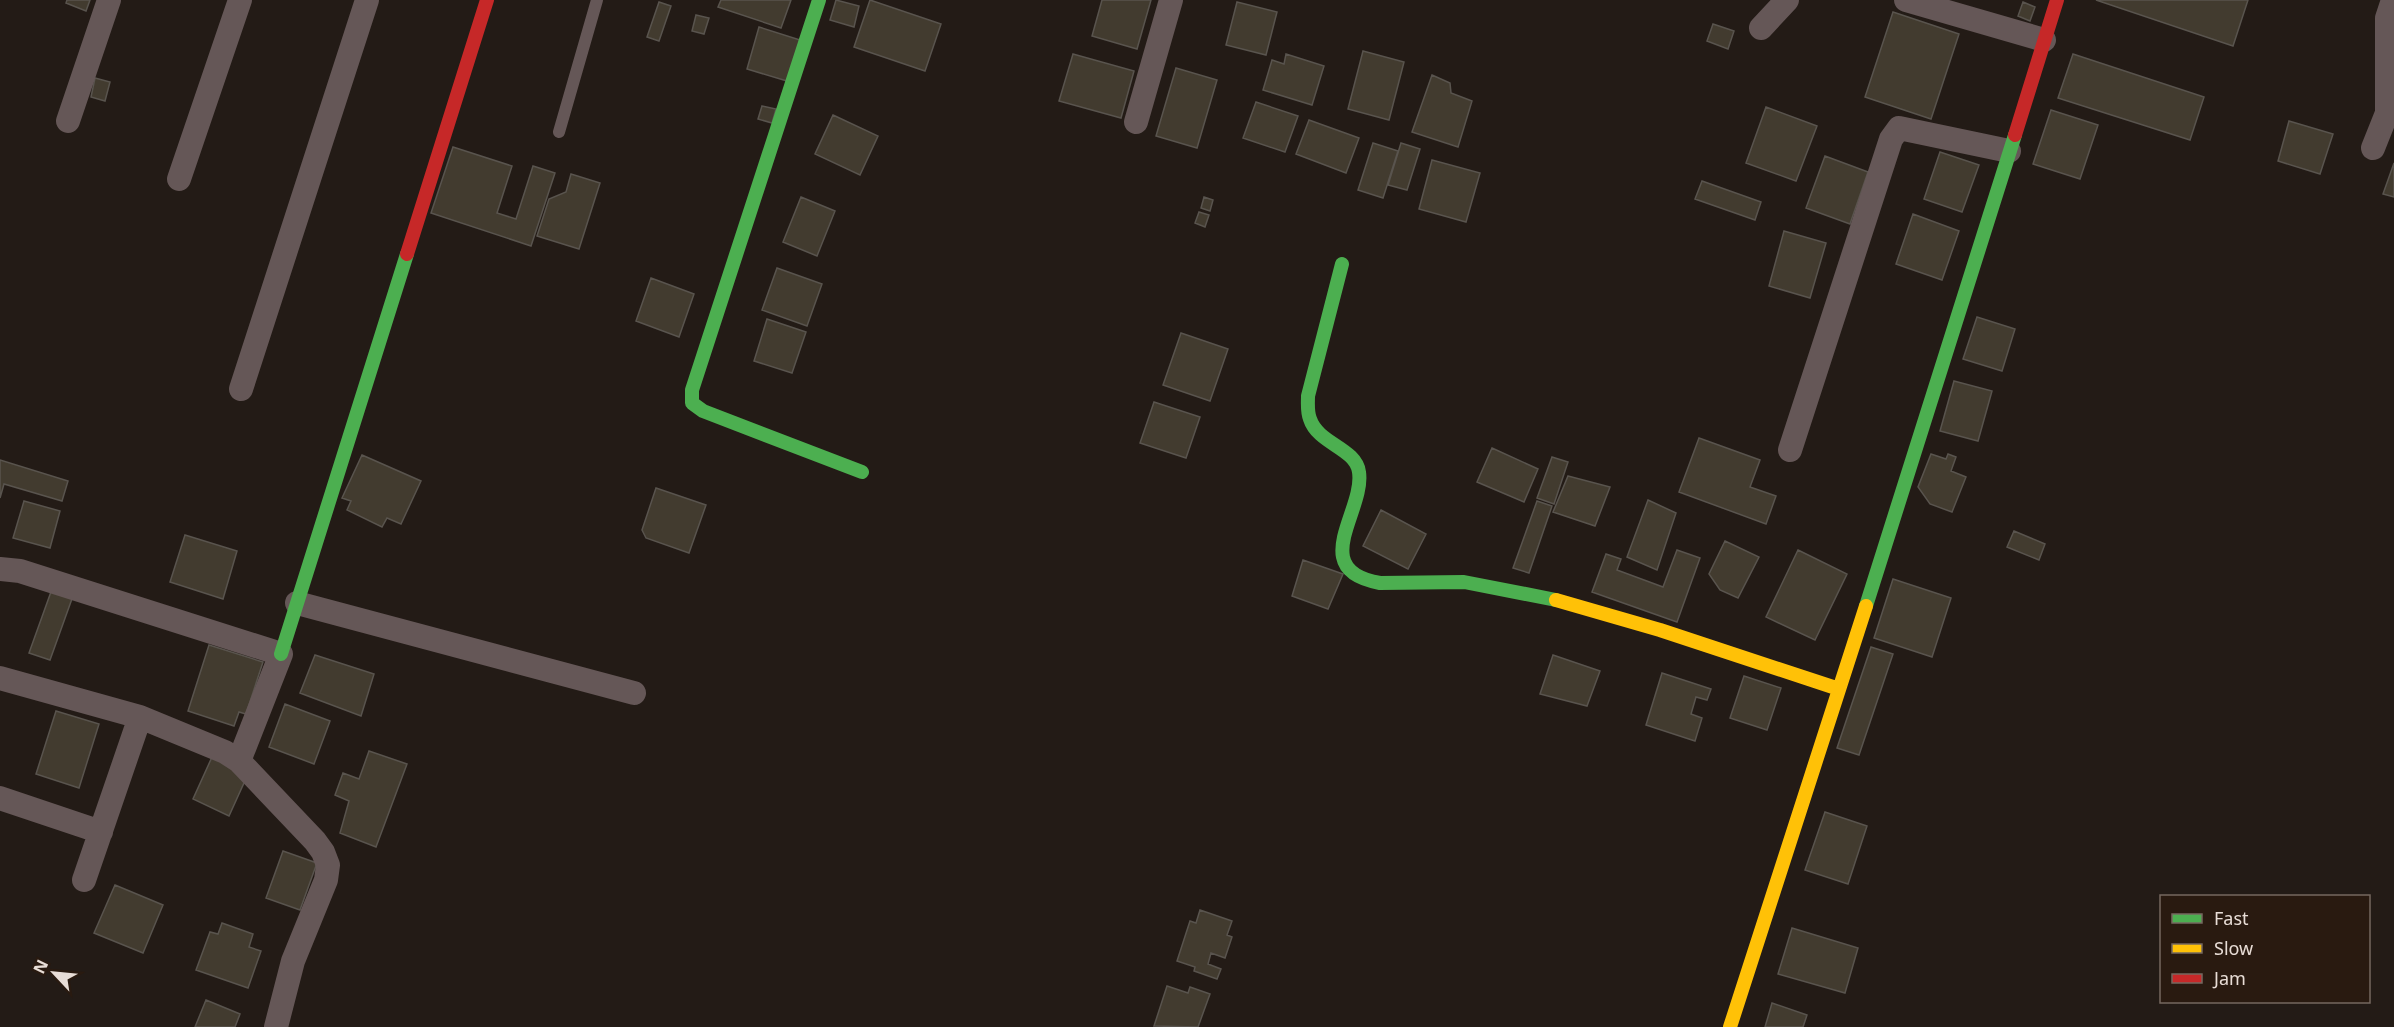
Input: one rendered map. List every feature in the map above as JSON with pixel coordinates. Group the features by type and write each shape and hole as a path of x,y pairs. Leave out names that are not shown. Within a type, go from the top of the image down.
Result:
{"street":[{"path":"68,121 109,0"},
{"path":"179,179 240,0"},
{"path":"241,389 367,0"},
{"path":"239,761 281,654 487,0"},
{"path":"819,0 692,390 692,403 703,411 862,472"},
{"path":"1136,122 1171,0"},
{"path":"1761,27 1787,0"},
{"path":"1906,0 2044,40"},
{"path":"1730,1027 2057,0"},
{"path":"2373,148 2391,109 2387,18 2393,0"},
{"path":"1790,450 1891,139 1899,128 2009,151"},
{"path":"1342,264 1308,396 1309,418 1320,438 1349,455 1359,468 1359,484 1341,542 1345,561 1357,577 1379,585 1439,581 1474,582 1569,603 1839,689"},
{"path":"0,569 20,571 281,654"},
{"path":"297,603 634,693"},
{"path":"0,678 140,717 225,753 239,761 315,841 328,865 326,880 293,961 276,1027"},
{"path":"84,880 140,717"},
{"path":"0,798 101,832"}],"lane":[{"path":"559,132 597,0"}],"building":[{"path":"67,0 90,0 86,11 66,3"},
{"path":"721,0 791,0 781,28 718,7"},
{"path":"836,0 859,6 854,27 830,20"},
{"path":"870,0 941,24 925,71 854,47"},
{"path":"1102,0 1151,0 1137,49 1092,36"},
{"path":"2096,0 2248,0 2233,46"},
{"path":"659,2 671,6 659,41 647,37"},
{"path":"1237,2 1277,12 1266,55 1226,45"},
{"path":"2023,2 2035,7 2030,21 2018,16"},
{"path":"1893,12 1959,34 1931,119 1865,97"},
{"path":"696,15 709,18 704,34 692,31"},
{"path":"1713,24 1734,31 1728,49 1707,41"},
{"path":"759,27 800,40 787,81 747,69"},
{"path":"1363,51 1404,62 1389,120 1348,109"},
{"path":"1073,54 1134,71 1121,118 1059,101"},
{"path":"1286,54 1324,66 1312,105 1263,90 1272,60 1284,64"},
{"path":"2073,54 2204,97 2190,140 2058,98"},
{"path":"1176,68 1217,80 1197,148 1156,136"},
{"path":"1432,75 1450,83 1451,93 1472,101 1458,147 1412,132"},
{"path":"95,78 110,82 105,101 91,97"},
{"path":"1256,102 1298,116 1285,152 1243,138"},
{"path":"762,106 776,109 772,123 758,119"},
{"path":"1766,107 1817,126 1796,181 1746,163"},
{"path":"2051,110 2098,125 2080,179 2033,164"},
{"path":"833,115 878,136 860,175 815,154"},
{"path":"1309,120 1359,138 1346,173 1296,154"},
{"path":"2289,121 2333,134 2320,174 2278,161"},
{"path":"1373,143 1398,151 1383,198 1358,190"},
{"path":"1401,143 1420,149 1407,190 1388,185"},
{"path":"453,147 512,166 497,213 516,219 533,166 555,173 531,246 431,213"},
{"path":"1940,152 1979,165 1962,212 1924,199"},
{"path":"1825,156 1868,172 1850,224 1806,208"},
{"path":"1432,160 1480,173 1466,222 1419,209"},
{"path":"2394,163 2394,197 2383,194"},
{"path":"571,174 600,183 579,249 537,236 549,199 566,192"},
{"path":"1702,181 1761,202 1755,220 1695,199"},
{"path":"801,197 835,211 817,256 783,242"},
{"path":"1204,197 1213,200 1210,211 1201,208"},
{"path":"1199,212 1209,215 1205,227 1195,223"},
{"path":"1913,214 1959,231 1942,280 1896,264"},
{"path":"1784,231 1826,243 1810,298 1769,286"},
{"path":"777,268 822,284 807,326 762,310"},
{"path":"651,278 694,294 679,337 636,321"},
{"path":"1977,317 2015,329 2002,371 1963,359"},
{"path":"767,319 806,332 792,373 754,361"},
{"path":"1181,333 1228,349 1210,401 1163,385"},
{"path":"1954,381 1992,391 1978,441 1940,431"},
{"path":"1154,402 1200,417 1186,458 1140,443"},
{"path":"1699,438 1760,460 1750,487 1776,496 1766,524 1679,492"},
{"path":"1492,448 1538,469 1524,502 1477,482"},
{"path":"1931,454 1946,459 1948,454 1956,457 1951,471 1966,477 1952,512 1930,504 1918,487"},
{"path":"362,455 421,481 401,524 387,518 382,527 347,510 351,501 342,498"},
{"path":"1552,457 1568,462 1554,504 1537,498"},
{"path":"0,460 68,481 62,501 4,484 0,498"},
{"path":"1568,476 1610,487 1595,526 1553,512"},
{"path":"656,488 706,505 689,553 646,538 642,530"},
{"path":"1648,500 1676,513 1657,570 1627,557"},
{"path":"24,501 60,511 50,548 13,538"},
{"path":"1537,501 1552,506 1529,573 1513,568"},
{"path":"1381,510 1426,534 1408,569 1363,546"},
{"path":"2014,531 2045,544 2039,560 2007,547"},
{"path":"185,535 237,551 223,599 170,582"},
{"path":"1725,541 1759,557 1738,598 1720,590 1709,574"},
{"path":"1677,550 1700,558 1677,622 1592,592 1606,554 1621,559 1617,570 1663,587"},
{"path":"1798,550 1847,574 1815,640 1766,617"},
{"path":"1303,560 1343,574 1328,609 1292,596"},
{"path":"1893,579 1951,598 1932,657 1874,638"},
{"path":"52,589 73,596 50,660 29,653"},
{"path":"209,645 263,662 246,714 239,712 234,726 188,711"},
{"path":"1871,647 1893,654 1859,755 1837,748"},
{"path":"315,655 374,674 361,716 300,693"},
{"path":"1553,655 1600,671 1587,706 1540,694"},
{"path":"1662,673 1711,689 1707,700 1696,697 1691,714 1702,718 1695,741 1646,725"},
{"path":"1744,676 1781,688 1767,730 1730,718"},
{"path":"285,704 330,721 314,764 269,747"},
{"path":"56,711 99,724 79,788 36,774"},
{"path":"369,751 407,764 376,847 340,833 349,801 335,795 343,773 359,779"},
{"path":"212,757 248,774 229,816 193,799"},
{"path":"1825,812 1867,826 1848,884 1805,870"},
{"path":"283,851 317,863 300,910 266,898"},
{"path":"115,885 163,905 143,953 94,933"},
{"path":"1200,910 1232,921 1227,935 1232,937 1225,958 1211,953 1208,964 1221,969 1217,979 1194,971 1195,967 1177,961 1190,921 1196,923"},
{"path":"222,923 253,934 249,947 261,951 248,988 196,970 210,932 218,934"},
{"path":"1792,928 1858,948 1845,993 1778,974"},
{"path":"1167,986 1188,993 1190,987 1210,994 1198,1027 1154,1026"},
{"path":"206,1000 240,1014 235,1027 195,1027"},
{"path":"1772,1003 1807,1015 1803,1027 1765,1027"}],"traffic: fast":[{"path":"819,0 692,390 692,403 703,411 862,472"},
{"path":"1866,606 2015,135"},
{"path":"281,654 407,254"},
{"path":"1342,264 1308,396 1308,408 1314,427 1351,457 1359,472 1359,487 1344,537 1342,552 1346,566 1358,576 1380,583 1464,582 1556,600"}],"traffic: slow":[{"path":"1556,600 1660,630 1839,689"},
{"path":"1730,1027 1866,606"}],"traffic: jam":[{"path":"407,254 487,0"},
{"path":"2015,135 2057,0"}]}
